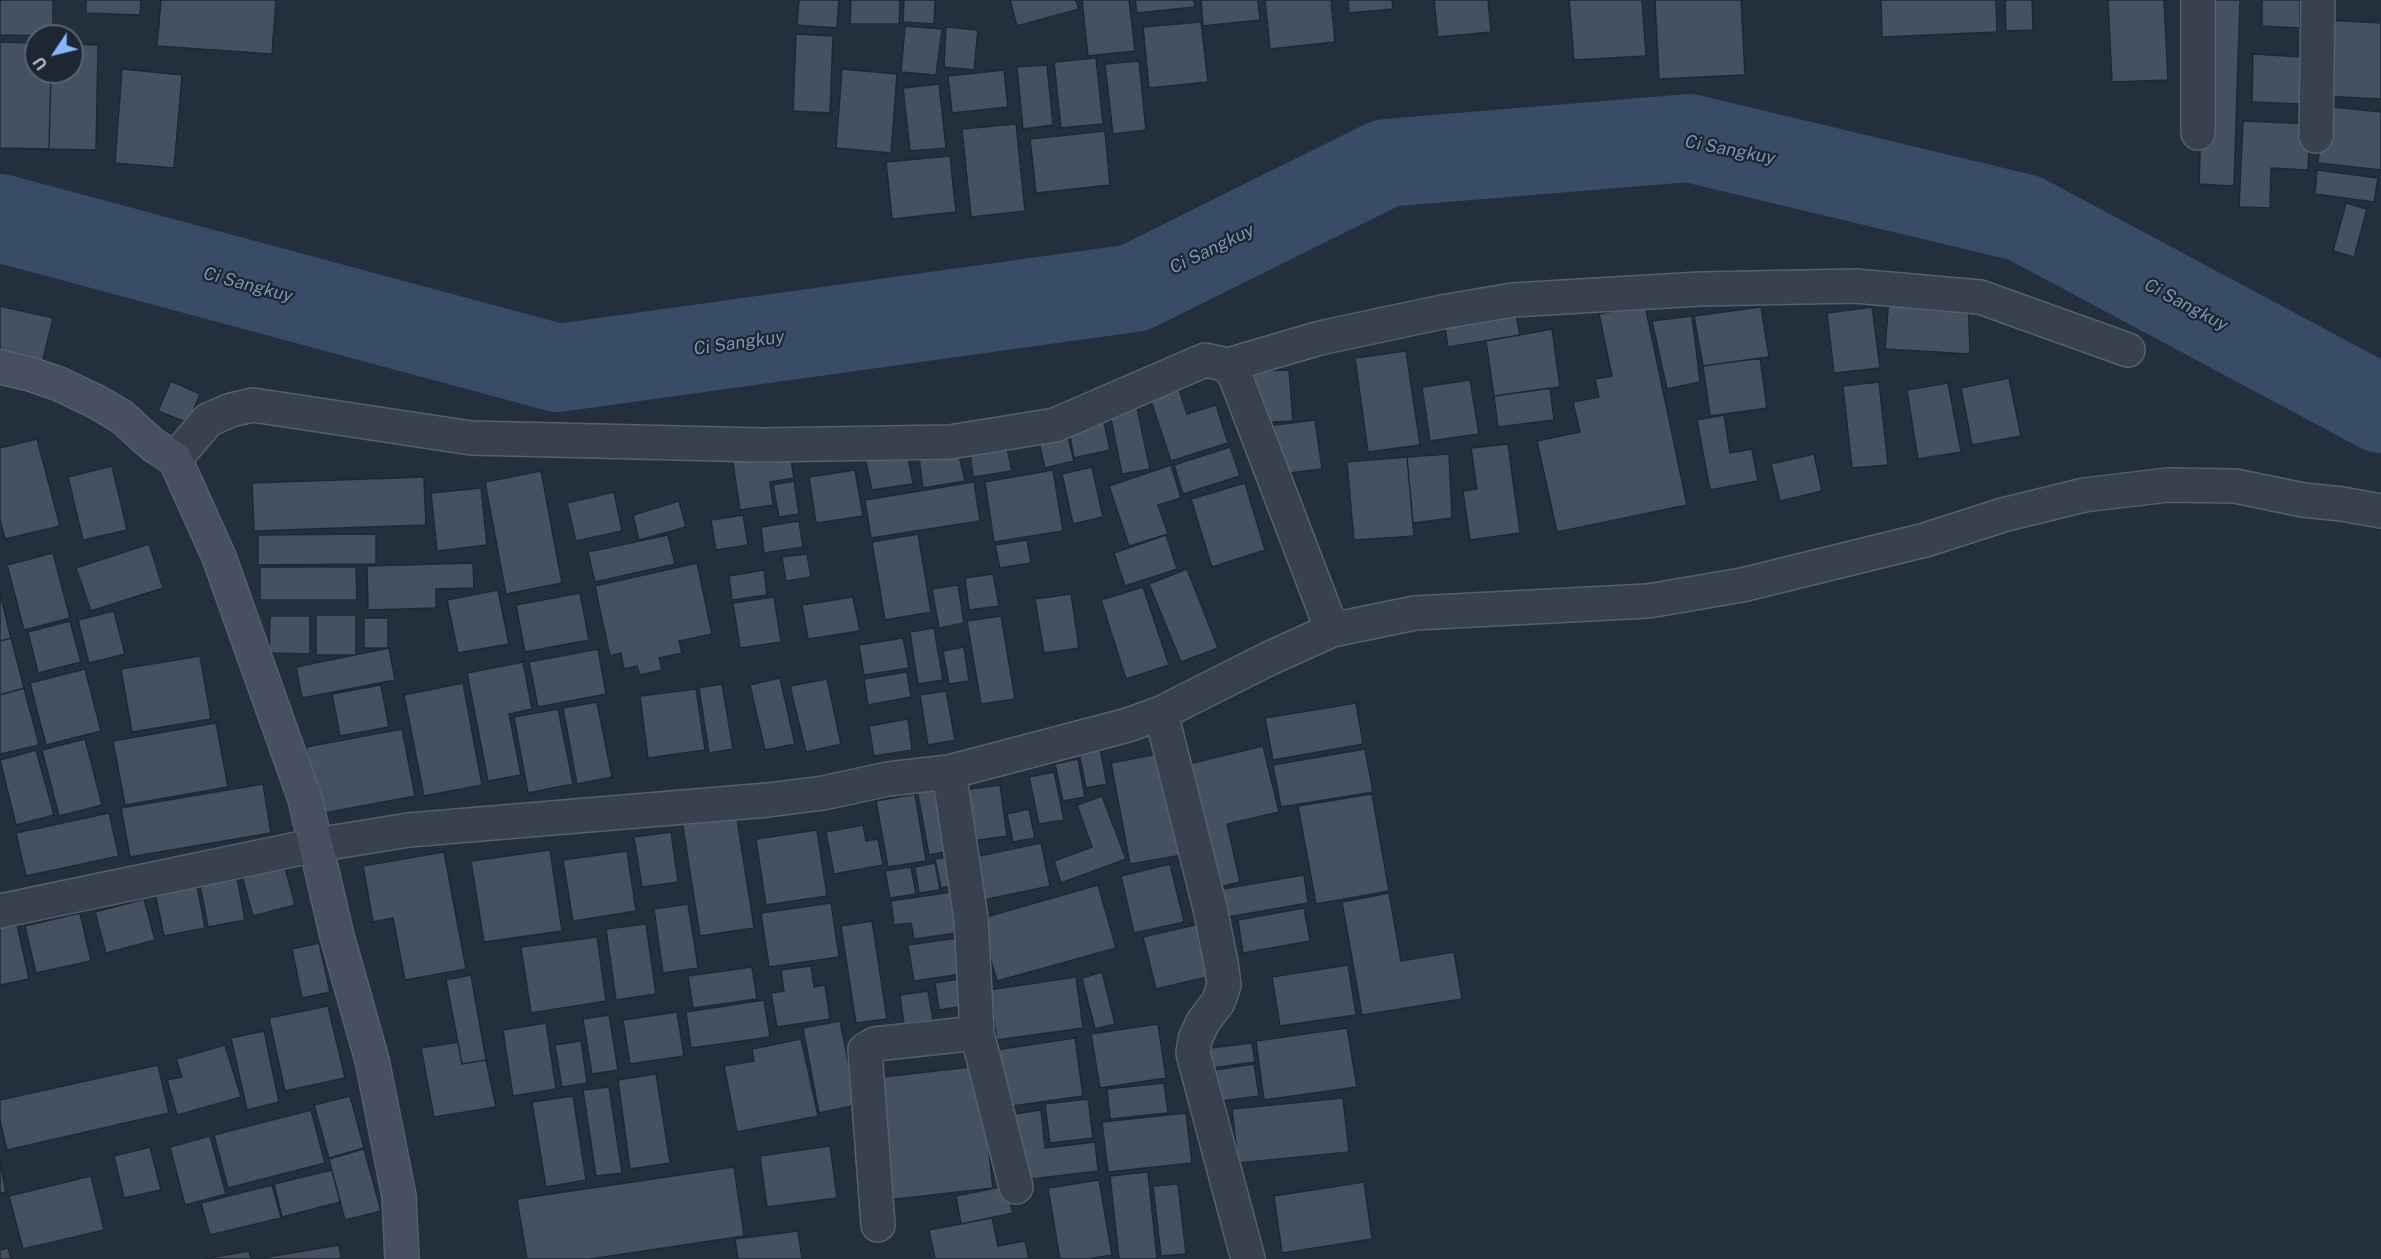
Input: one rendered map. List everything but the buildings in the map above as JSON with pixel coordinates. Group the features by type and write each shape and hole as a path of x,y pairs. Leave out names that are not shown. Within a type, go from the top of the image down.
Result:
{"street":[{"path":"2198,0 2198,133"},
{"path":"2316,135 2318,0"},
{"path":"175,459 208,420 231,410 253,405 471,438 762,446 950,442 1055,425 1205,360 1228,365 1320,338 1442,312 1513,300 1700,289 1855,286 1980,297 2128,350"},
{"path":"1228,365 1236,378 1332,630"},
{"path":"0,368 30,374 59,384 97,402 122,417 153,445 175,459 219,556 305,799 337,936 372,1060 399,1196 402,1259"},
{"path":"0,911 316,845 409,830 768,800 824,793 888,779 949,772 1128,725 1161,713 1268,659 1332,630 1415,613 1648,601 1742,585 1925,540 2003,515 2084,495 2157,486 2235,486 2303,500 2381,511"},
{"path":"1161,713 1210,908 1224,984 1218,1002 1203,1022 1195,1040 1193,1053 1248,1259"},
{"path":"949,772 971,918 977,1033 1016,1186"},
{"path":"878,1225 866,1050 875,1044 977,1033"}],"waterway":[{"name":"Ci Sangkuy","path":"0,218 558,368 1134,288 1386,163 1689,138 2024,218 2381,409"}]}
